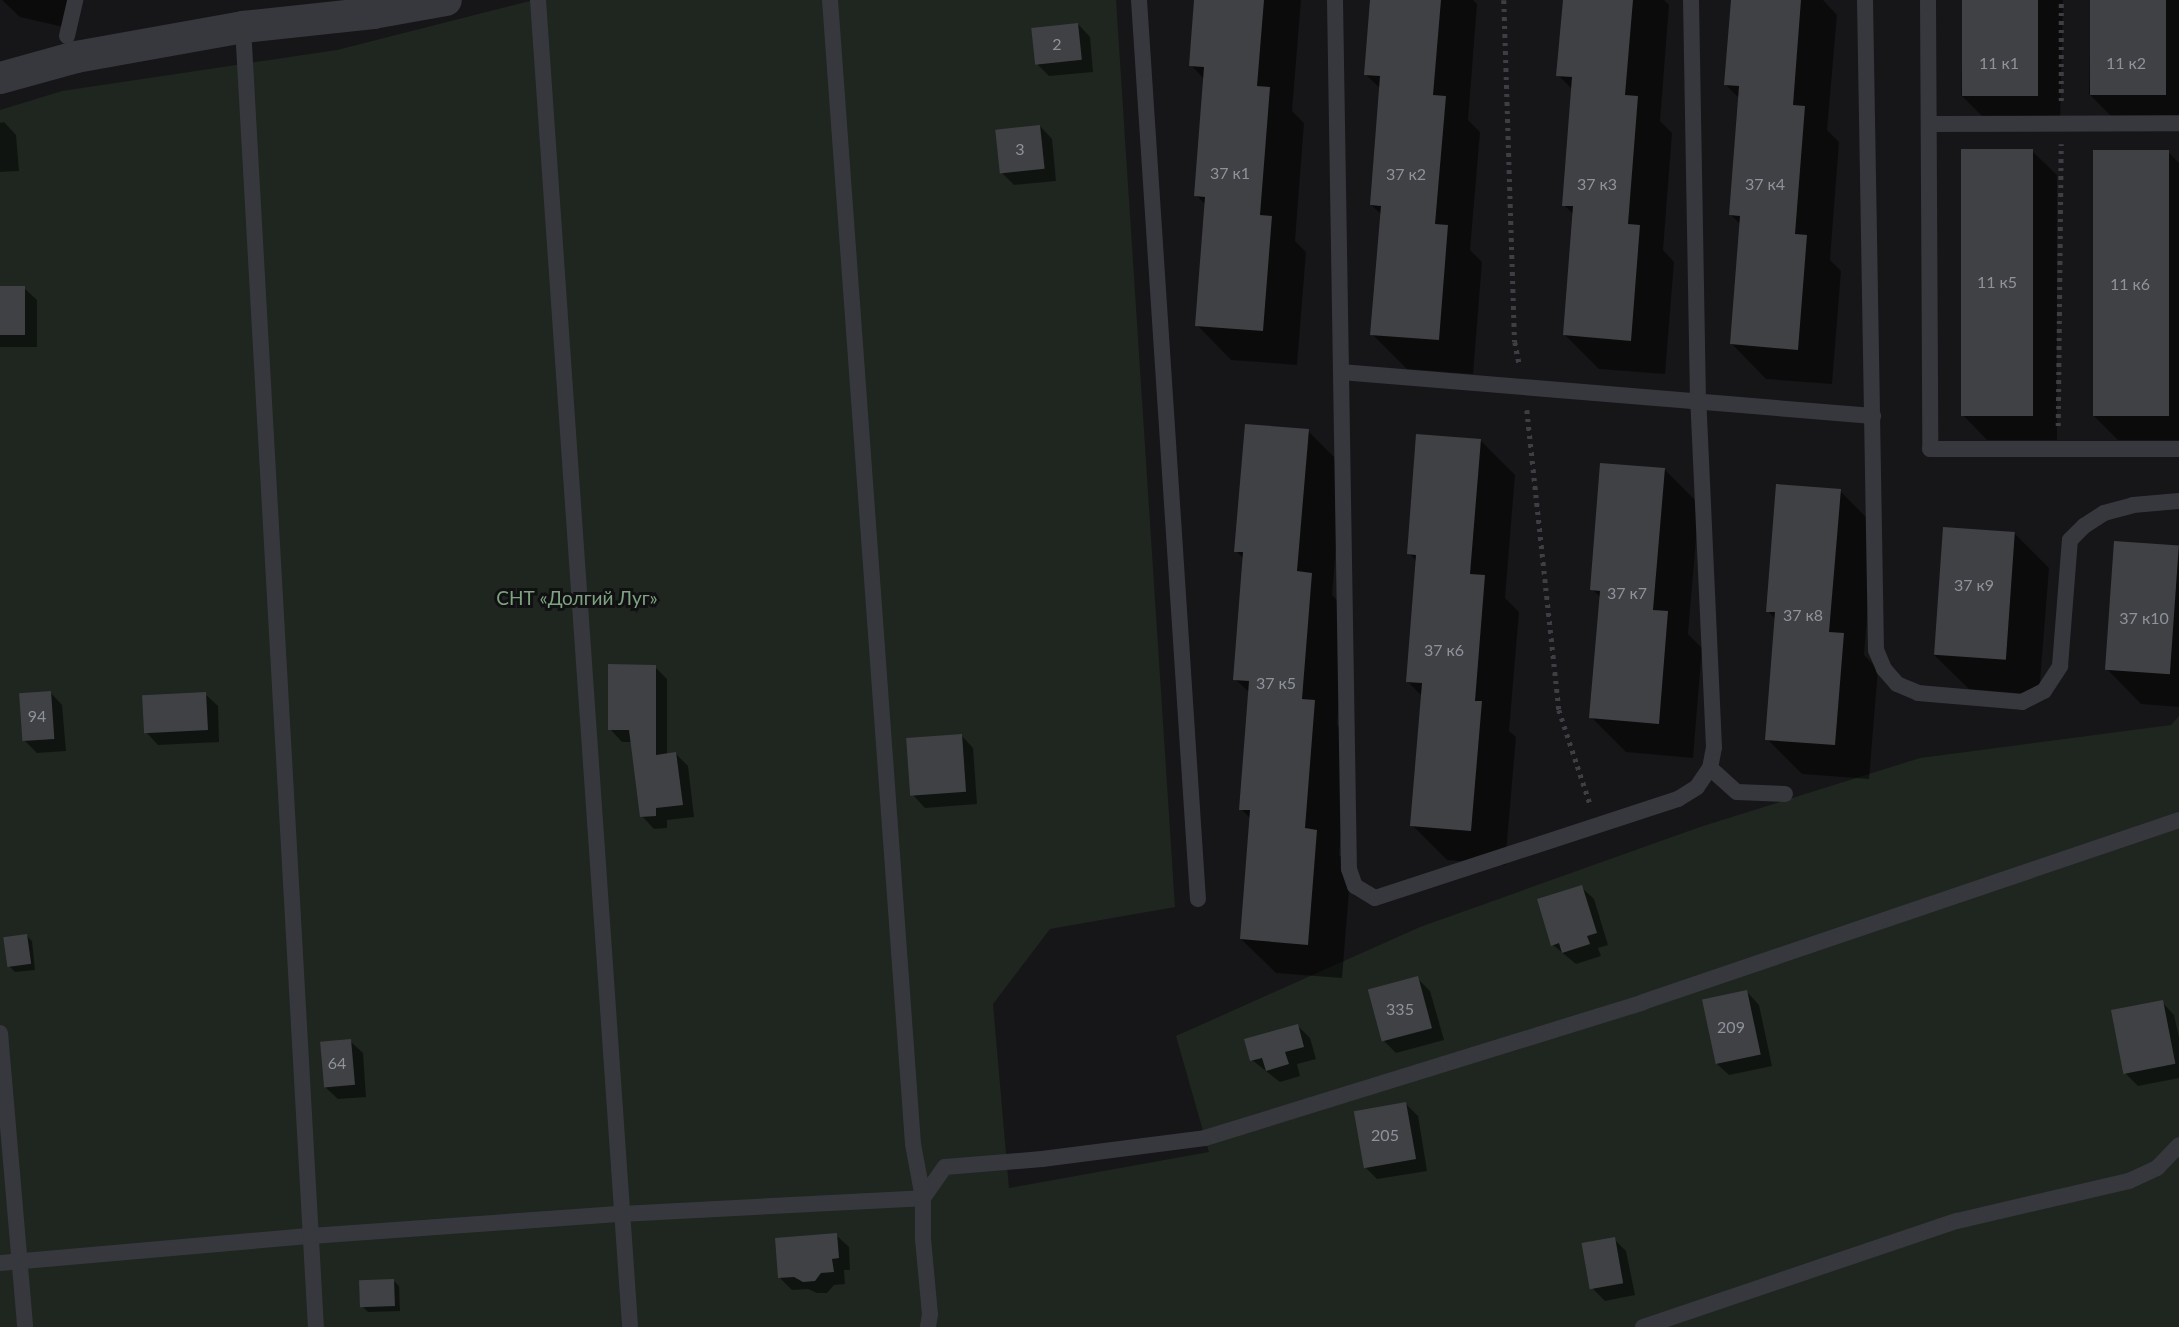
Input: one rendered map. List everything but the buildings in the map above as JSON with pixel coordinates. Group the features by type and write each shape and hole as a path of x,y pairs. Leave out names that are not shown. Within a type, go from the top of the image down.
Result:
{"street":[{"path":"0,78 76,57 243,27 373,13 446,0"}],"lane":[{"path":"67,36 75,0"},
{"path":"538,0 630,1327"},
{"path":"830,0 913,1144 923,1199 923,1240 930,1314 928,1327"},
{"path":"1139,0 1198,899"},
{"path":"1335,0 1349,869 1355,886 1375,898 1678,799 1697,787 1710,768 1714,747 1698,401 1690,0"},
{"path":"1865,0 1876,650 1884,668 1897,684 1918,694 2022,702 2044,691 2060,666 2070,540 2084,526 2105,513 2133,505 2179,501"},
{"path":"1928,0 1930,449 2179,449"},
{"path":"243,27 316,1327"},
{"path":"1930,124 2179,123"},
{"path":"1341,372 1873,415"},
{"path":"1710,768 1737,792 1785,794"},
{"path":"923,1199 945,1167 1042,1159 1205,1138 1643,1002 2179,820"},
{"path":"0,1033 22,1261 25,1327"},
{"path":"1643,1327 1957,1221 2129,1181 2157,1168 2179,1145"},
{"path":"0,1263 311,1236 621,1214 923,1199"}],"path":[{"path":"1504,0 1515,342 1524,387 1559,710 1596,825"},
{"path":"2057,449 2062,0"}],"green space":[{"name":"СНТ «Долгий Луг»","path":"534,0 1116,0 1175,907 1050,929 993,1004 1009,1188 1209,1152 1176,1036 1420,927 1700,827 1920,758 2171,725 2179,716 2179,1327 0,1327 0,110 62,91 337,50"}]}
